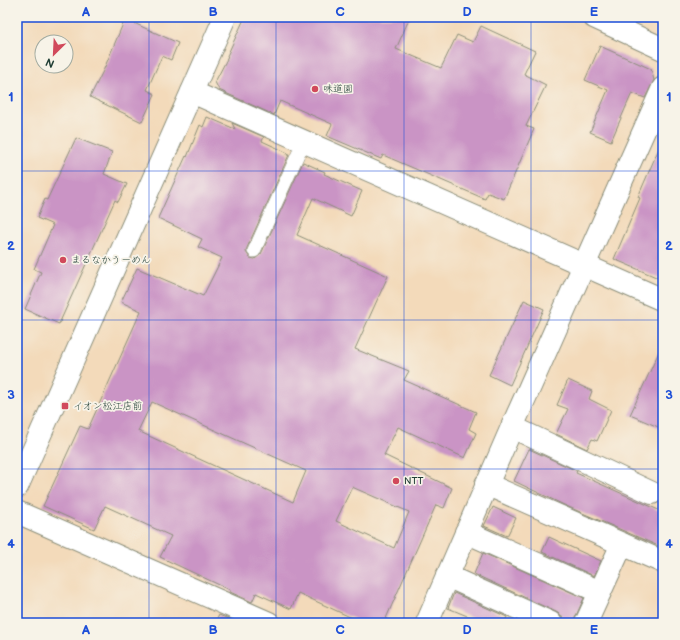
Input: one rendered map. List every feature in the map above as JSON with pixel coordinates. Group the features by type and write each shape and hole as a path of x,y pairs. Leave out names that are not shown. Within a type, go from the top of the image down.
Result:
{"street":[{"path":"17,487 224,17"},
{"path":"594,17 663,49"},
{"path":"427,623 486,484 663,88"},
{"path":"192,92 663,300"},
{"path":"512,426 652,493"},
{"path":"486,484 663,562"},
{"path":"17,512 269,623"},
{"path":"466,532 600,592"},
{"path":"586,623 622,544"},
{"path":"447,576 551,623"}],"lane":[{"path":"254,251 304,141"}],"building":[{"path":"245,17 410,17 396,49 441,68 457,35 473,42 481,26 535,51 524,74 546,85 526,126 534,129 504,199 488,193 485,199 383,155 381,159 327,136 332,124 280,101 274,115 219,90 215,82 228,57 227,56"},
{"path":"125,19 178,43 171,60 162,56 147,90 155,94 142,122 90,97 104,69"},
{"path":"600,46 651,69 654,80 645,98 632,93 611,141 590,132 608,90 585,80"},
{"path":"207,117 235,129 232,123 264,137 262,141 288,153 287,155 289,155 247,248 246,252 250,258 255,259 261,254 303,162 325,172 324,174 362,191 351,216 313,198 297,235 388,276 355,349 409,371 404,380 476,412 469,429 476,433 465,458 398,427 384,455 452,488 444,508 436,505 384,623 363,623 298,593 291,609 256,593 252,602 160,557 171,536 105,506 94,529 43,506 80,426 88,429 141,311 121,302 137,268 203,296 222,258 198,247 202,239 158,218 186,156 187,157 200,125 203,127","holes":["152,402 306,471 293,502 138,431","352,487 409,512 394,548 336,521"]},
{"path":"76,138 112,152 104,174 127,184 118,202 115,200 59,324 25,309 41,272 34,269 53,225 37,218"},
{"path":"663,139 663,280 614,259 640,198 638,197"},
{"path":"524,300 544,309 510,385 489,375"},
{"path":"663,343 663,429 630,415"},
{"path":"568,380 592,391 589,399 611,410 597,441 592,439 587,449 556,434 568,409 557,405"},
{"path":"529,449 577,471 576,473 663,512 663,548 564,505 514,481"},
{"path":"493,507 516,518 507,536 484,526"},
{"path":"549,537 601,561 594,576 542,552"},
{"path":"483,553 584,598 574,623 563,619 561,615 556,612 474,574"},
{"path":"454,593 507,617 504,623 484,623 448,608"},
{"path":"219,615 238,623 215,623"}],"place":[{"name":"味道園","path":"315,89"},
{"name":"まるなかうーめん","path":"63,260"},
{"name":"イオン松江店前","path":"65,406"},
{"name":"NTT","path":"396,481"}]}
